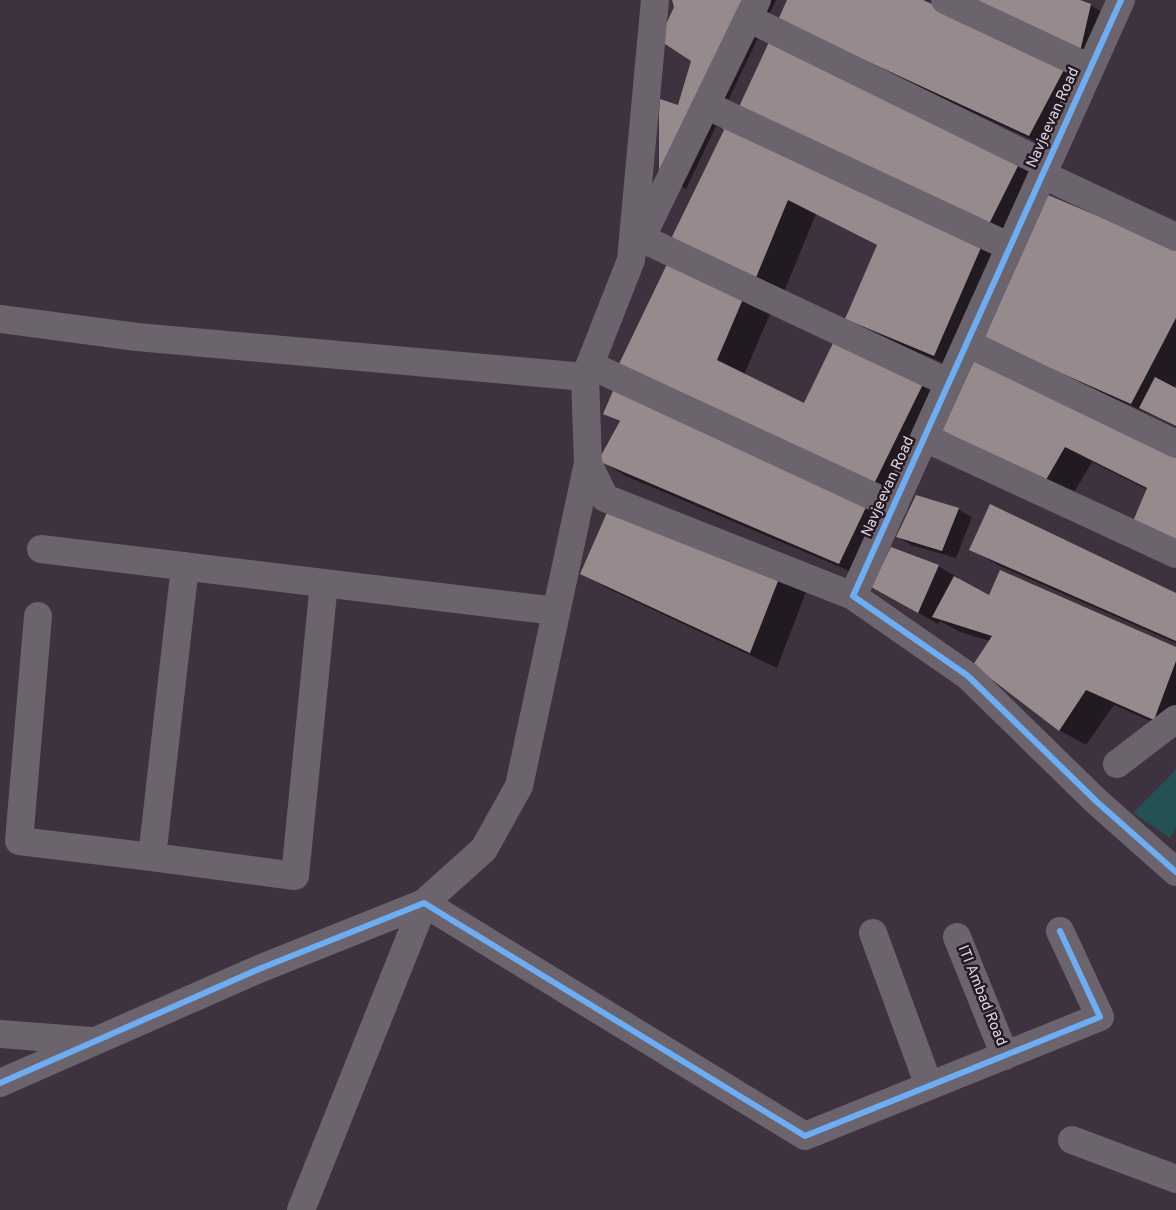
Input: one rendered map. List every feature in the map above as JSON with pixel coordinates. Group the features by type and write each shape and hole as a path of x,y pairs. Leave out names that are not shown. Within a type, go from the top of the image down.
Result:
{"street":[{"path":"636,249 655,0"},
{"path":"945,0 1090,68"},
{"name":"Navjeevan Road","path":"853,596 1121,0"},
{"path":"0,1083 259,969 424,902 484,849 519,786 588,463 588,371 636,249 753,9 1045,170 1176,237"},
{"path":"706,105 1010,247"},
{"path":"636,249 949,383"},
{"path":"0,320 137,337 588,371 894,506"},
{"path":"967,343 1176,444"},
{"path":"925,438 1176,554"},
{"path":"588,463 605,498 853,596 968,676 1096,801 1176,872"},
{"path":"41,549 556,611"},
{"path":"152,858 185,566"},
{"path":"38,616 18,841 294,876 324,583"},
{"path":"1117,764 1176,718"},
{"path":"424,902 805,1136 1100,1017 1060,932"},
{"path":"301,1210 424,902"},
{"path":"873,933 929,1086"},
{"name":"ITI Ambad Road","path":"957,936 1005,1056"},
{"path":"0,1034 95,1041"},
{"path":"1072,1140 1176,1179"}],"shaded area":[{"path":"1176,767 1176,828 1170,838 1133,813 1173,773"}],"building":[{"path":"672,0 742,0 659,174 660,99 678,105 691,61 659,40 674,7"},
{"path":"787,0 923,0 1066,66 1029,136 778,20"},
{"path":"969,0 1080,0 1091,4 1080,52"},
{"path":"769,42 1019,164 986,230 737,111"},
{"path":"720,126 983,243 934,356 845,319 877,245 788,200 755,280 668,245 724,130"},
{"path":"1048,195 1176,249 1176,318 1131,404 984,339"},
{"path":"669,260 746,292 717,360 804,403 835,339 925,380 873,486 618,366"},
{"path":"975,359 1176,454 1176,547 1131,526 1147,488 1065,447 1043,485 942,430"},
{"path":"1155,377 1176,388 1176,426 1139,408"},
{"path":"616,384 869,501 839,564 598,461 620,421 603,414"},
{"path":"916,495 959,508 942,551 896,537"},
{"path":"990,504 1176,593 1176,641 969,550"},
{"path":"609,508 780,576 750,653 580,574"},
{"path":"891,547 939,565 918,613 871,587"},
{"path":"1000,570 1176,647 1176,661 1154,720 1086,690 1059,731 973,665 992,636 932,617 954,576 989,595"}],"cycle path":[{"path":"1121,0 853,596 968,676 1096,801 1176,872"},
{"path":"0,1083 259,969 424,903 805,1136 1100,1017 1060,931"}]}
